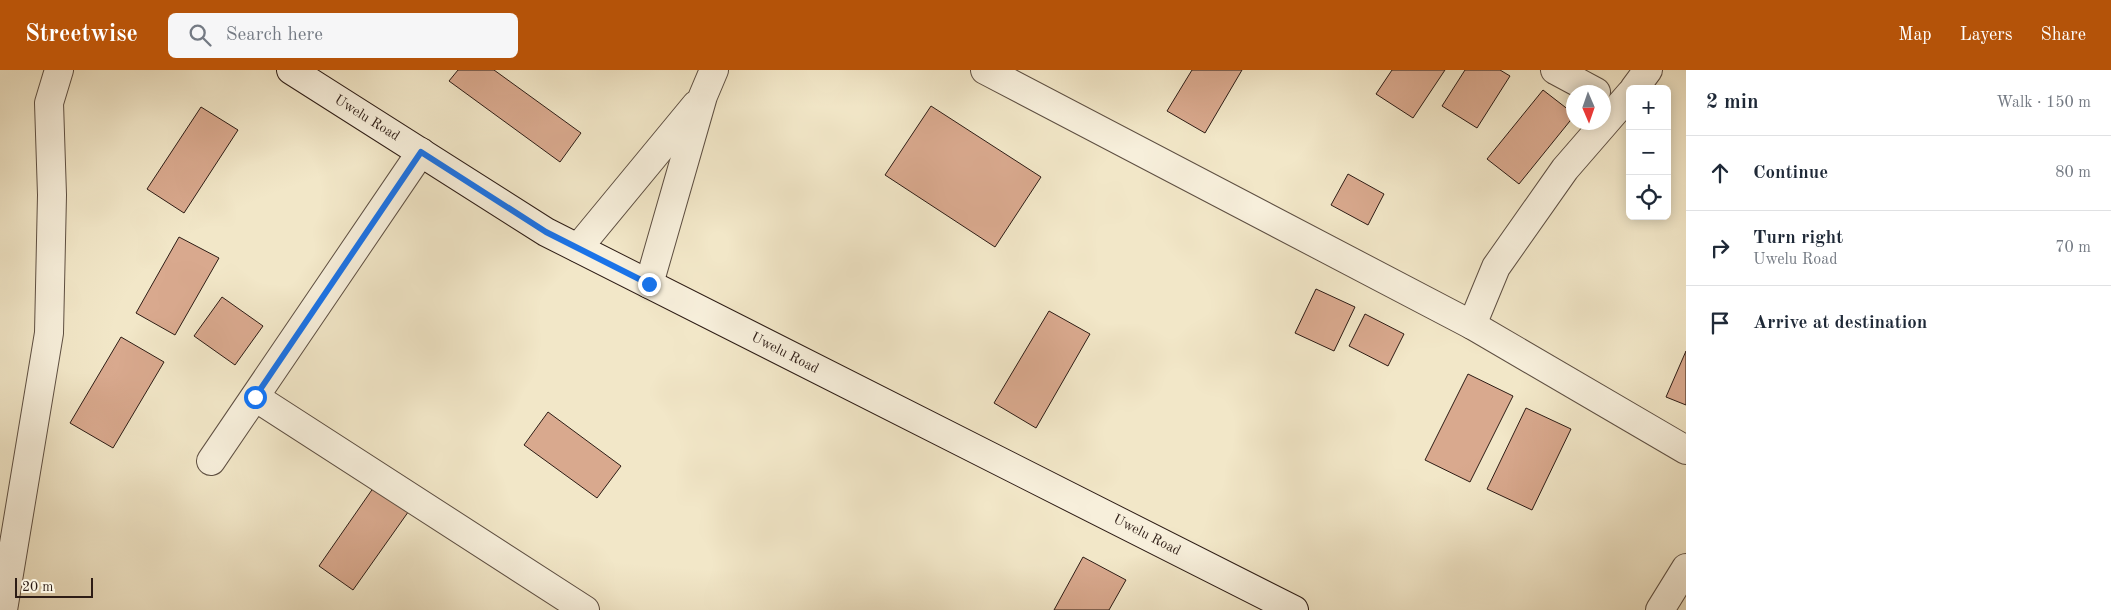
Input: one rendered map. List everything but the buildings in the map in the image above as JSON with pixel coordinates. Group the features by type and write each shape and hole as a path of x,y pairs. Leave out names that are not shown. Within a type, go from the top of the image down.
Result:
{"street":[{"path":"3,610 49,333 52,195 49,103 59,70"},
{"name":"Uwelu Road","path":"291,70 546,232 1294,610"},
{"path":"649,284 703,96 714,70"},
{"path":"985,70 1472,325 1686,450"},
{"path":"1555,70 1583,85"},
{"path":"1472,325 1496,267 1565,169 1622,96 1648,70"},
{"path":"578,248 703,96"},
{"path":"211,461 421,152"},
{"path":"255,397 585,610"},
{"path":"1660,610 1686,568"}],"route":[{"path":"255,397 421,152 546,232 649,284"}]}
